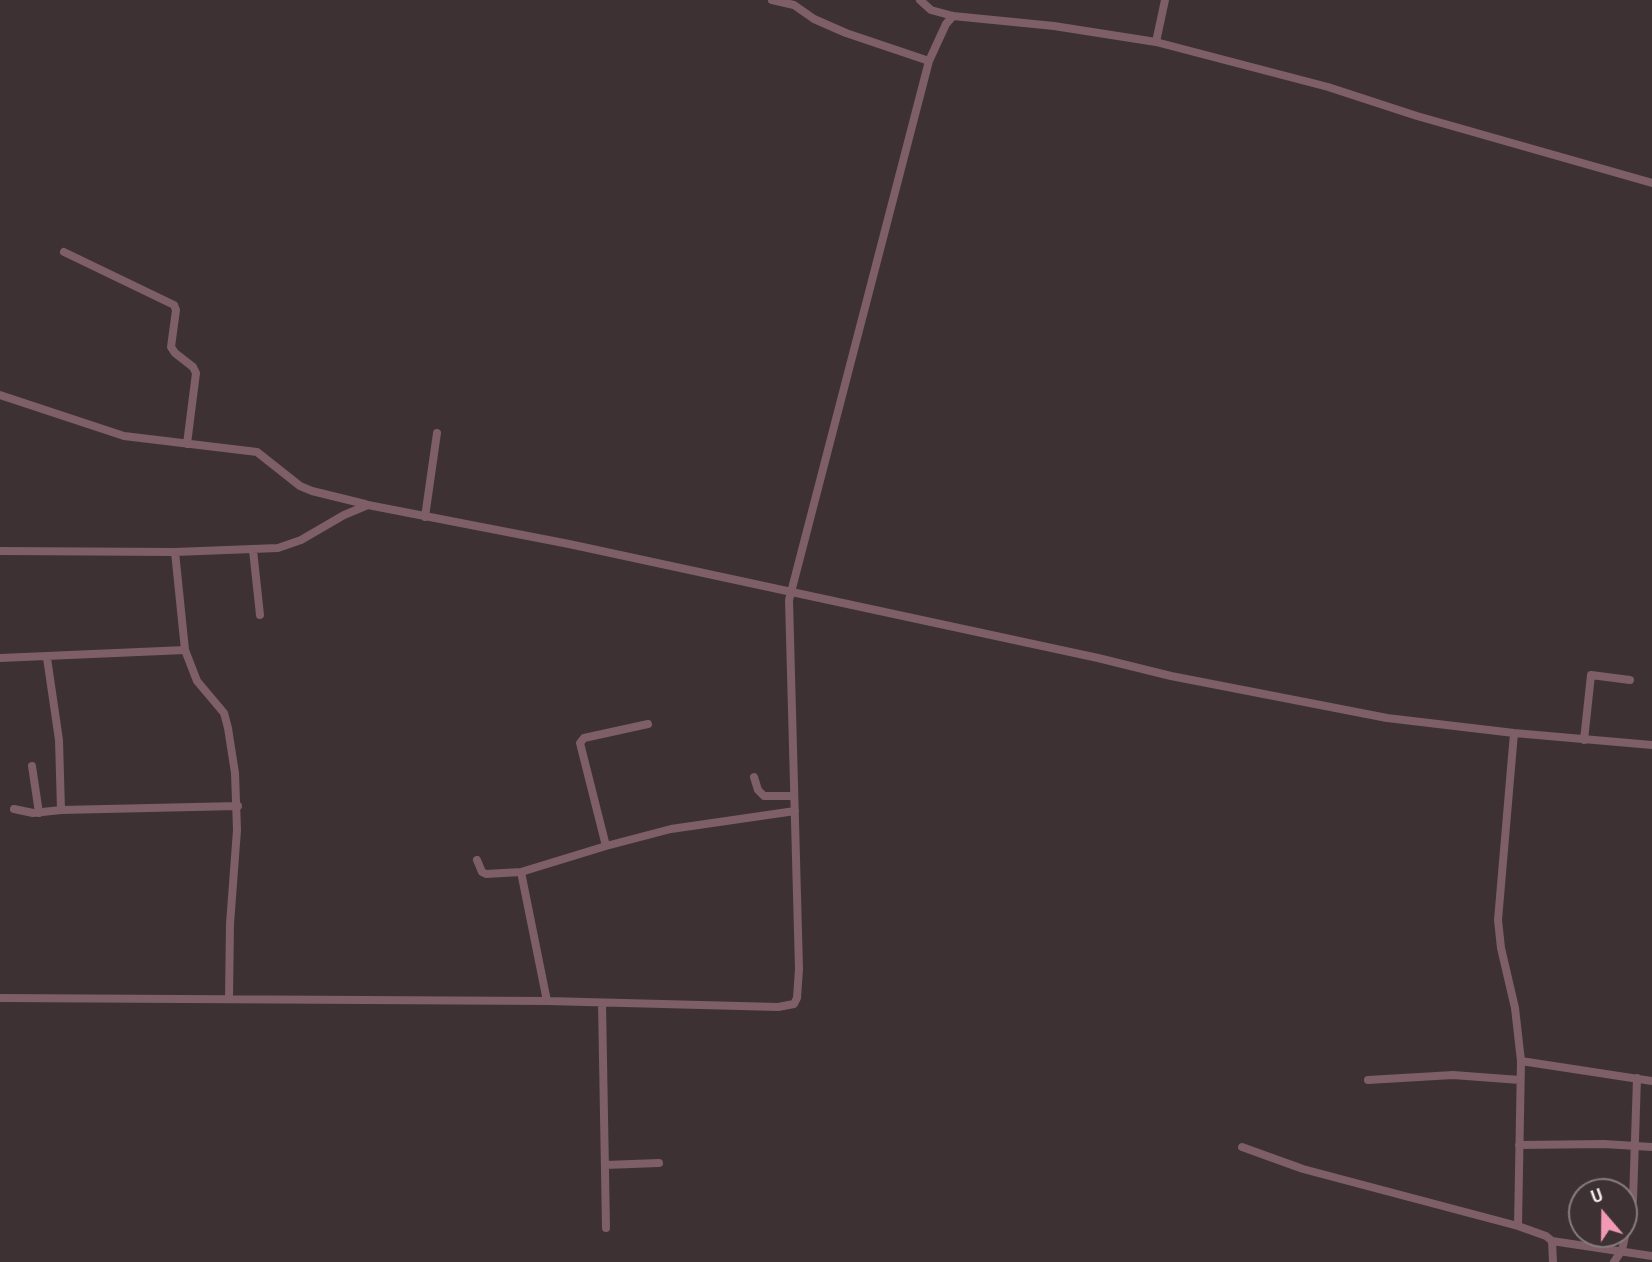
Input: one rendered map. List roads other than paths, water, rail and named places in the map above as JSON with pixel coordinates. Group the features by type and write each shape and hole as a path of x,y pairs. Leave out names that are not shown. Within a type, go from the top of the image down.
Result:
{"street":[{"path":"772,0 794,5 814,19 846,33 929,61"},
{"path":"920,0 931,10 953,16 1054,26 1156,42 1328,87 1417,116 1652,183"},
{"path":"1156,42 1165,0"},
{"path":"3,998 547,1001 778,1007 794,1004 797,998 799,969 789,614 791,592 929,61 946,24 953,16"},
{"path":"64,251 174,305 176,310 171,347 196,373 187,444"},
{"path":"0,395 124,436 257,452 300,486 368,505 569,544 1211,684 1387,718 1652,745"},
{"path":"425,517 437,433"},
{"path":"0,551 253,550 288,545 368,505"},
{"path":"253,550 260,615"},
{"path":"175,552 185,650 197,681 217,704 226,720 236,773 238,806 230,924 229,999"},
{"path":"0,658 185,650"},
{"path":"47,657 58,740 61,810"},
{"path":"1584,740 1591,675 1630,680"},
{"path":"606,846 580,743 584,738 648,724"},
{"path":"1514,733 1498,920 1500,948 1516,1008 1521,1061 1518,1226"},
{"path":"32,766 39,813"},
{"path":"754,778 758,790 764,796 794,796"},
{"path":"14,809 39,813 61,810 238,806"},
{"path":"477,860 482,872 486,874 521,872 671,829 795,811"},
{"path":"521,872 547,1001"},
{"path":"602,1003 606,1228"},
{"path":"1521,1061 1652,1081"},
{"path":"1368,1080 1453,1075 1520,1080"},
{"path":"1614,1262 1622,1250 1633,1200 1637,1078"},
{"path":"1519,1145 1652,1147"},
{"path":"1242,1147 1303,1169 1518,1226 1546,1236 1552,1241 1652,1256"},
{"path":"605,1165 659,1163"},
{"path":"1552,1241 1553,1262"}]}
